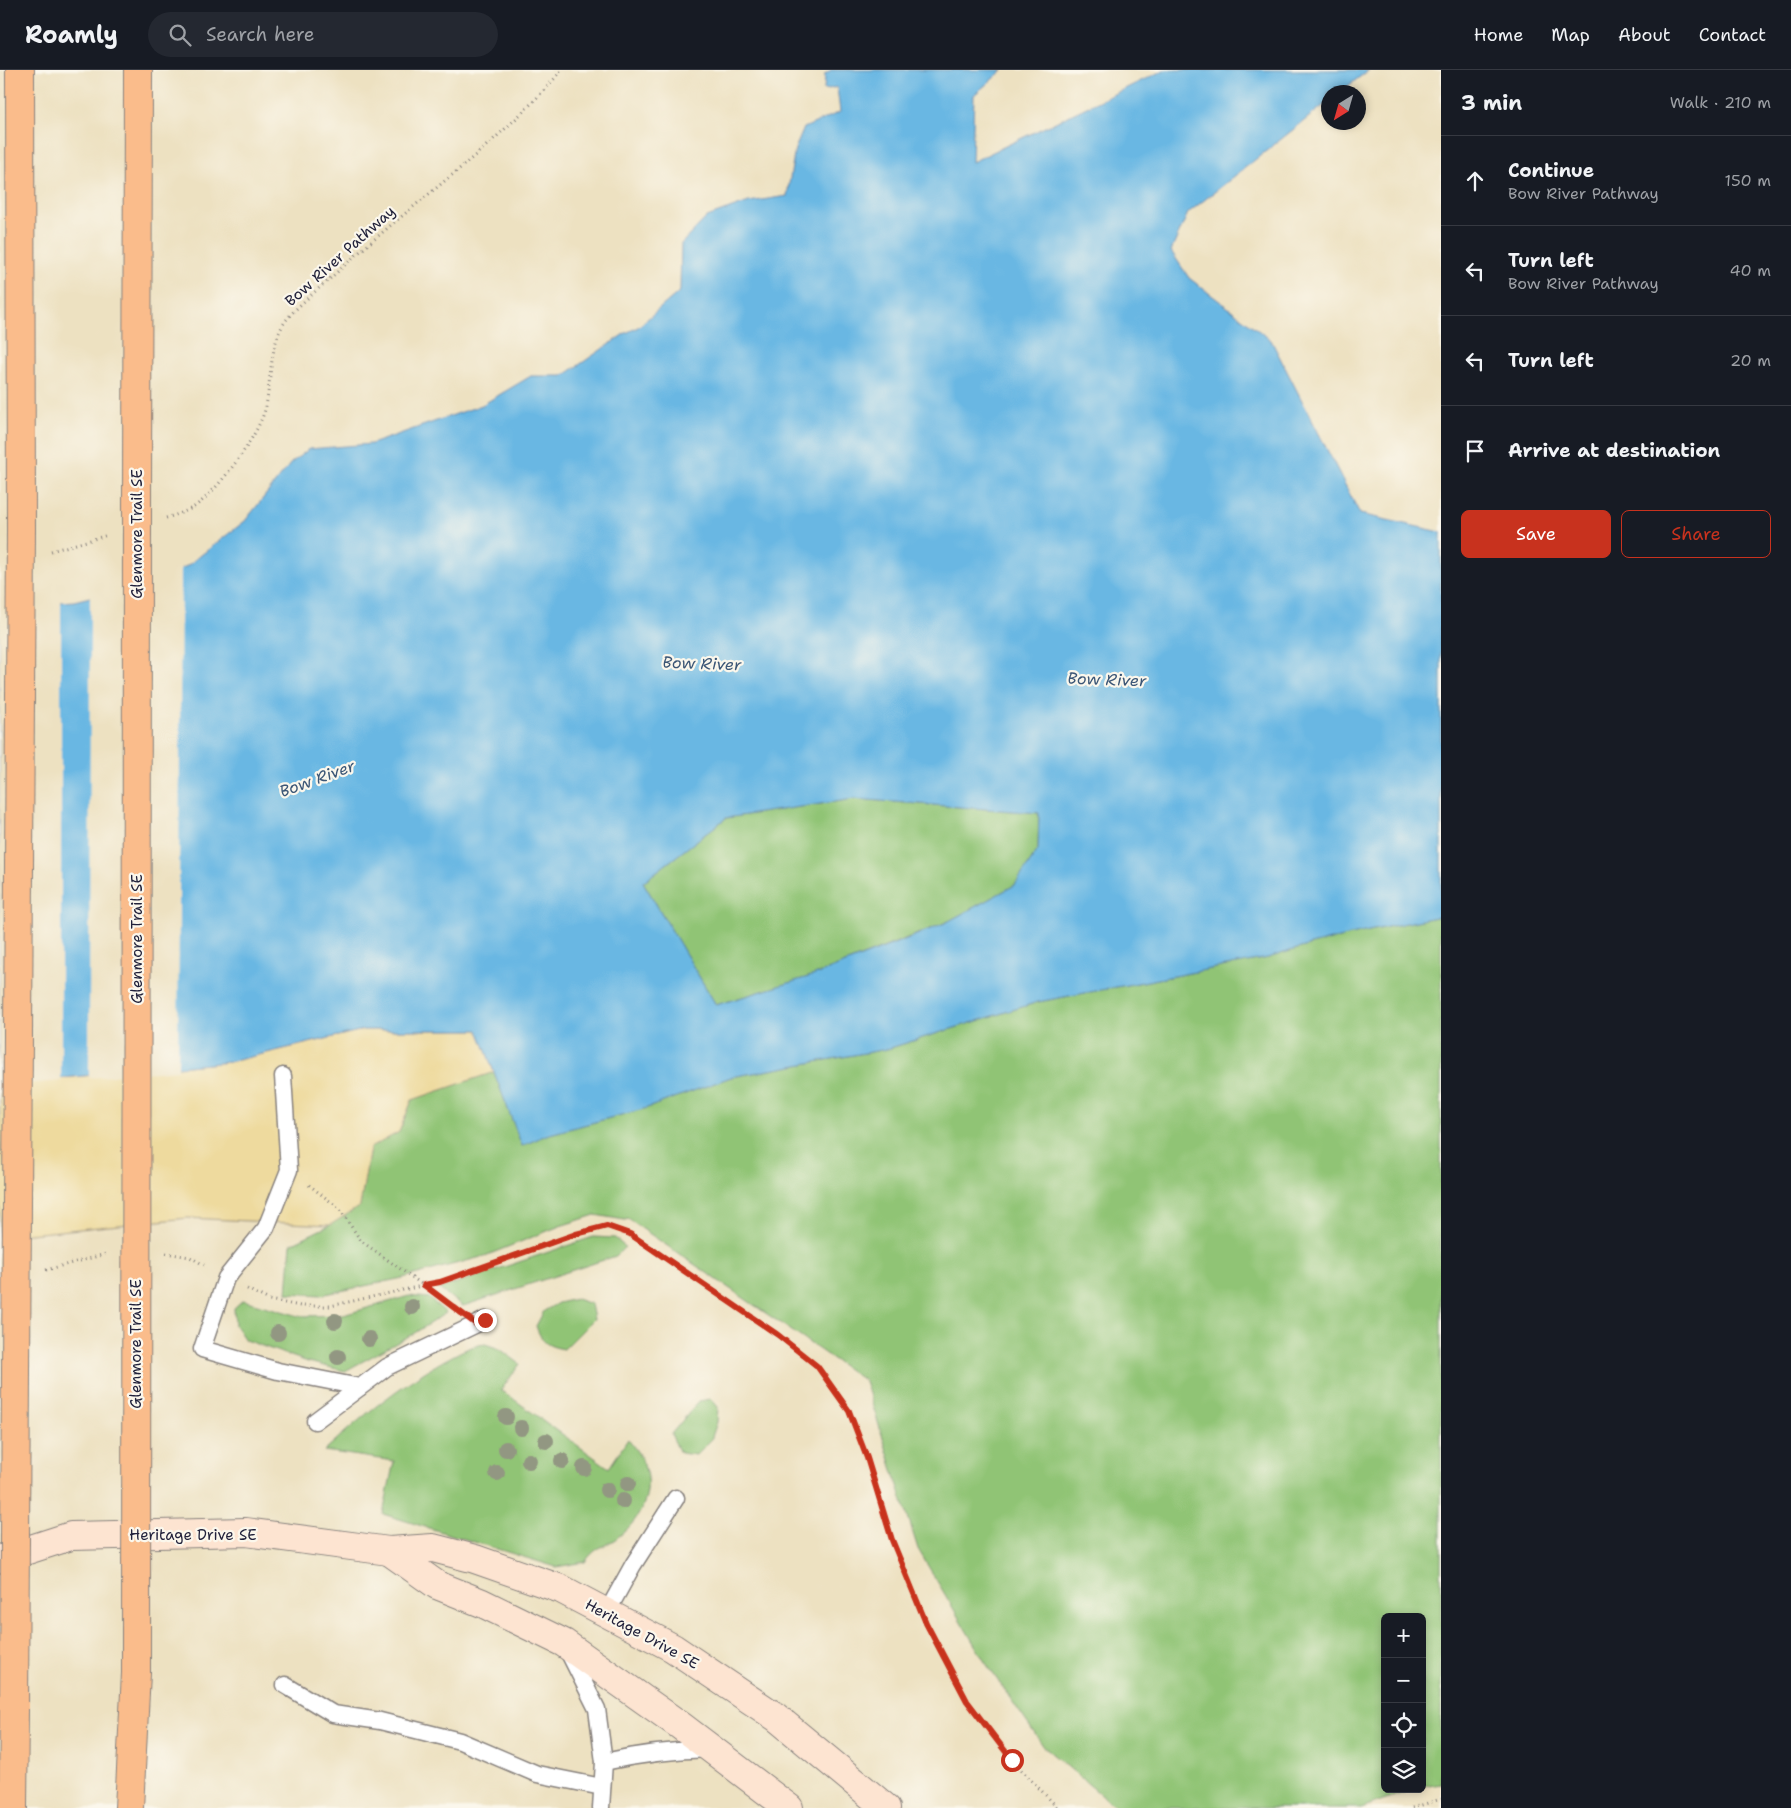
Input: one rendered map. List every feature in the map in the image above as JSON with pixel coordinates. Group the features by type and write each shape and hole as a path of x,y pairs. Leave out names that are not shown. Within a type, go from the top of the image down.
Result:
{"highway":[{"path":"13,1808 21,529 20,70"},
{"name":"Glenmore Trail SE","path":"129,1808 136,1673 138,70"}],"main road":[{"name":"Heritage Drive SE","path":"0,1559 71,1536 246,1532 388,1551 433,1548 475,1559 560,1589 674,1648 776,1718 886,1808"},
{"name":"Heritage Drive SE","path":"388,1551 437,1585 482,1603 564,1643 712,1749 789,1808"}],"lane":[{"path":"283,1076 289,1170 266,1228 226,1278 202,1348 278,1371 360,1387"},
{"path":"315,1421 387,1367 481,1322"},
{"path":"607,1612 633,1565 676,1498"},
{"path":"564,1643 597,1710 604,1762 601,1808"},
{"path":"285,1686 332,1714 380,1721 460,1741 537,1774 602,1787"},
{"path":"604,1762 639,1754 712,1749"}],"path":[{"name":"Bow River Pathway","path":"164,519 183,513 196,506 211,491 247,447 266,407 276,339 286,320 369,243 502,131 562,70"},
{"path":"50,552 117,532"},
{"path":"289,1170 338,1208 361,1241 481,1322"},
{"path":"164,1253 190,1257 269,1300 300,1306 330,1306 440,1282 576,1234 607,1226 630,1234 778,1335 817,1366 849,1411 867,1458 892,1540 905,1573 926,1623 967,1701 1012,1760 1058,1808"},
{"path":"37,1273 112,1253"},
{"path":"1412,1808 1441,1799"}],"green space":[{"path":"854,799 1039,813 1038,850 1015,885 947,922 815,975 716,1005 643,882 726,818"},
{"path":"1441,916 1441,1783 1426,1785 1426,1613 1381,1613 1381,1793 1403,1793 1361,1808 1117,1808 1044,1747 985,1662 918,1549 865,1381 628,1219 595,1215 560,1226 485,1256 403,1278 321,1295 287,1293 291,1244 330,1225 360,1206 370,1148 399,1132 412,1100 494,1072 522,1146 546,1135 647,1108 731,1077 887,1049 1038,1002 1268,958 1375,930"},
{"path":"593,1237 615,1238 625,1247 616,1256 463,1306 439,1289"},
{"path":"409,1296 429,1298 446,1313 413,1334 345,1371 308,1362 245,1340 235,1325 234,1308 243,1300 299,1316 343,1315"},
{"path":"576,1299 591,1304 594,1319 564,1349 553,1347 546,1343 536,1326 544,1311 558,1303"},
{"path":"485,1344 500,1349 520,1364 501,1390 609,1468 628,1439 641,1458 647,1480 647,1491 640,1512 627,1529 613,1541 589,1556 585,1562 556,1567 383,1514 394,1461 324,1451 352,1426 411,1381 459,1353 474,1346"},
{"path":"711,1399 718,1407 717,1422 711,1440 696,1455 680,1453 671,1434 699,1401"}],"sand":[{"path":"363,1030 479,1030 494,1072 412,1100 399,1132 370,1148 360,1206 330,1225 188,1218 0,1237 0,1084 229,1062"}],"water":[{"name":"Bow River","path":"831,70 1003,70 974,95 972,162 1164,70 1369,70 1349,85 1321,85 1321,108 1188,213 1171,251 1189,278 1271,340 1360,514 1441,532 1441,916 1332,940 1268,958 1038,1002 887,1049 731,1077 647,1108 546,1135 522,1146 478,1030 363,1030 229,1062 0,1084 0,619 48,603 74,601 154,581 187,566 245,521 291,463 309,449 371,444 482,405 531,376 563,376 624,334 638,327 680,291 681,244 707,217 749,202 787,196 795,149 804,128 840,112 837,87 824,90 825,74","holes":["854,799 1039,813 1038,850 1015,885 947,922 815,975 716,1005 643,882 726,818"]}],"pier":[{"path":"181,566 178,1070 89,1078 90,594 153,579"},
{"path":"61,599 61,1081 0,1086 0,617 48,601"}],"route":[{"path":"485,1320 476,1324 424,1285 440,1282 576,1234 607,1226 630,1234 778,1335 817,1366 849,1411 867,1458 892,1540 926,1623 967,1701 1012,1760"}]}
